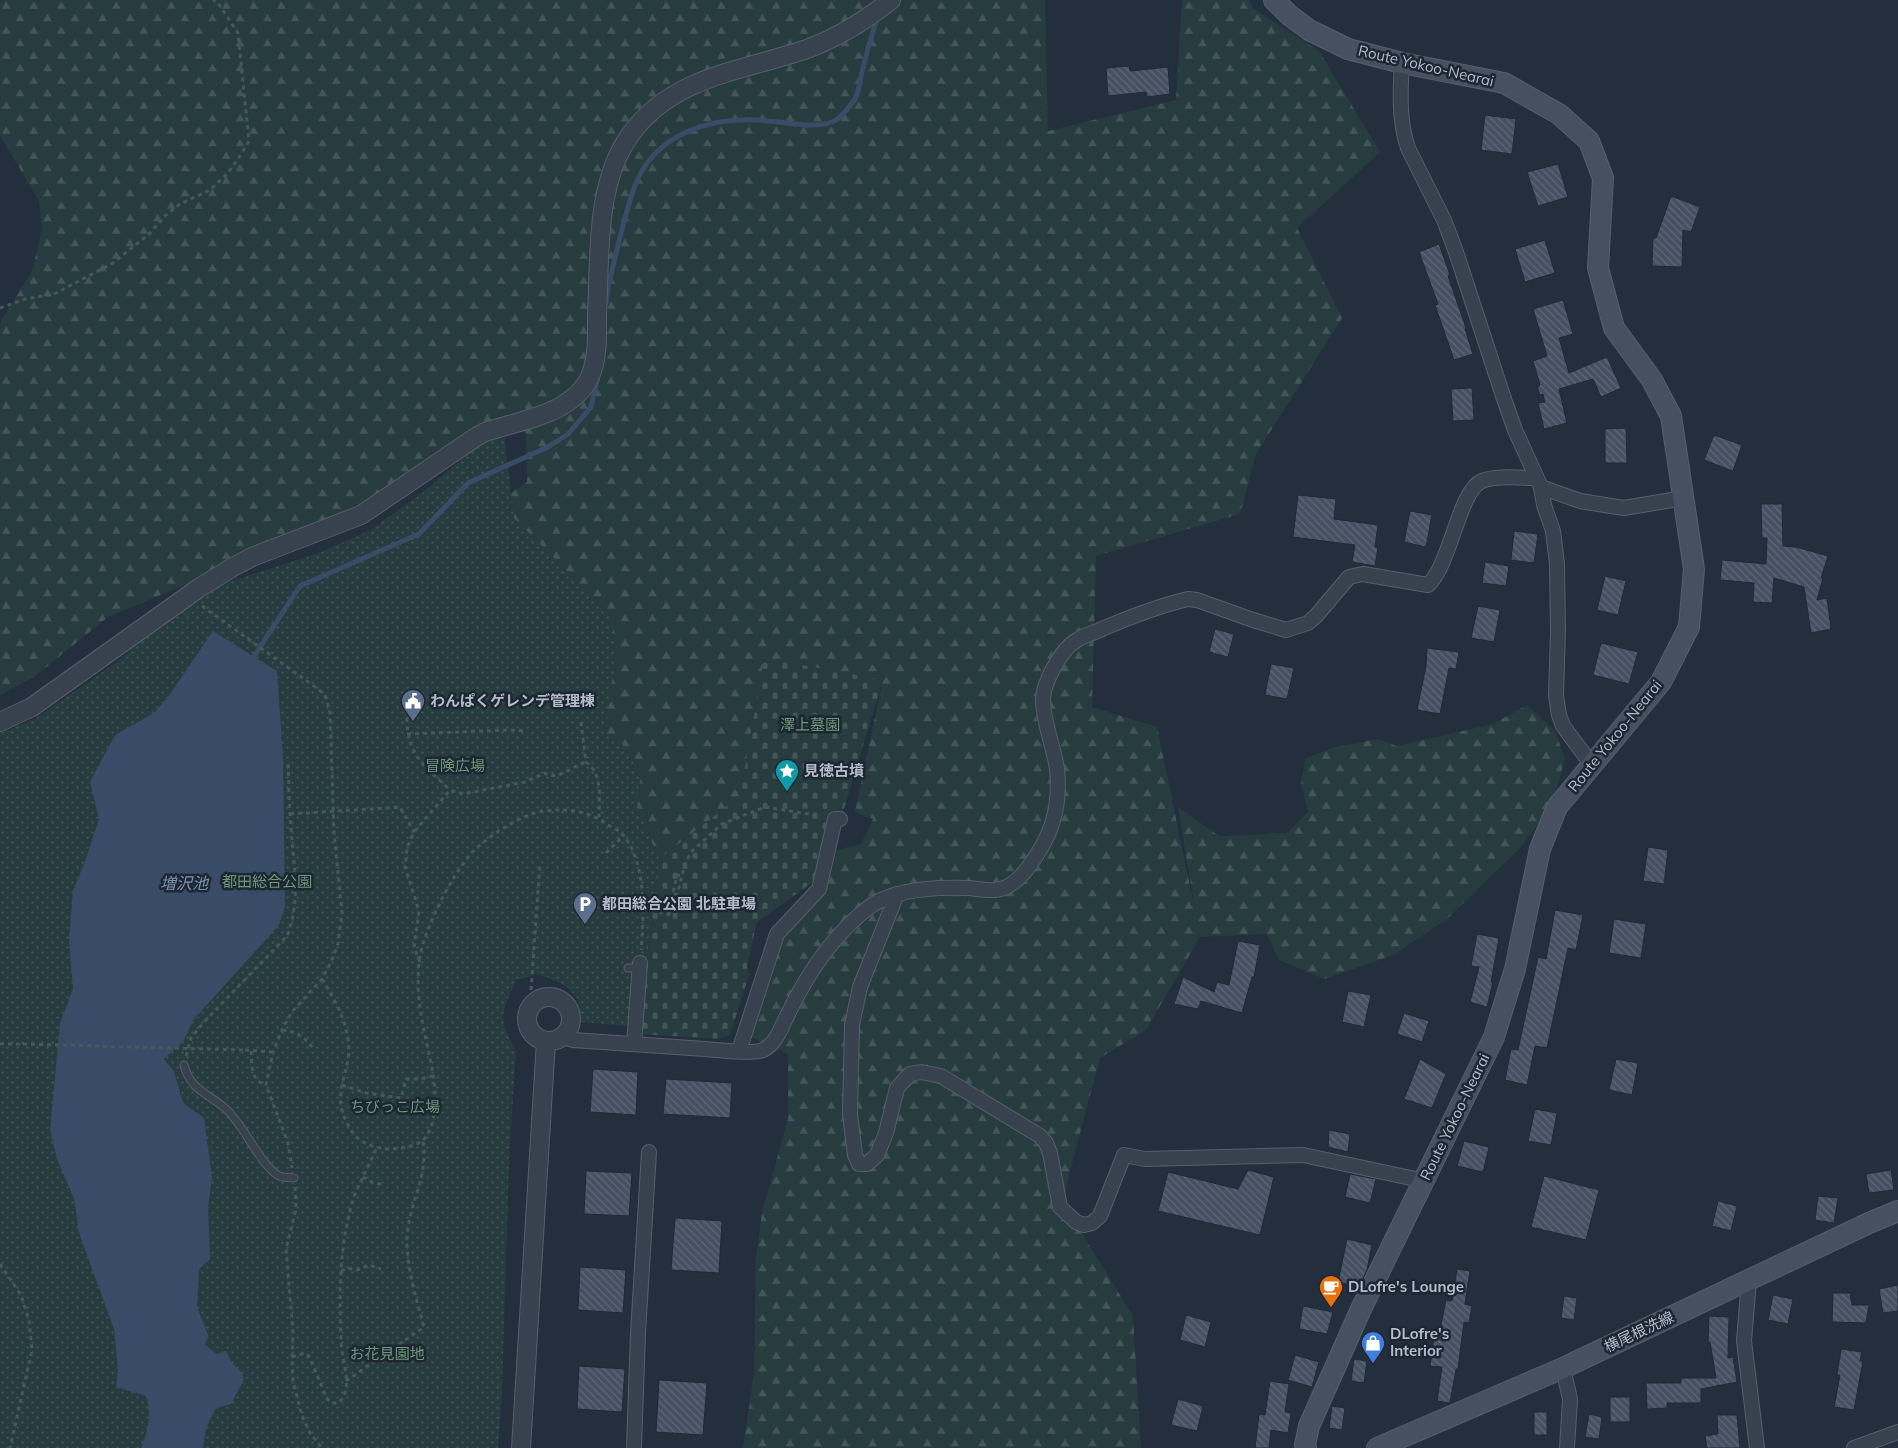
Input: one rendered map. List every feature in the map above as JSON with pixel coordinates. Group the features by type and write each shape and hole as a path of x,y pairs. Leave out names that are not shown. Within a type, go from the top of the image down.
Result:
{"main road":[{"name":"Route Yokoo-Nearai","path":"1274,0 1289,15 1309,30 1348,48 1402,63 1504,83 1559,114 1588,141 1603,178 1598,268 1614,328 1652,380 1671,416 1694,569 1689,627 1661,682 1557,807 1540,849 1515,969 1494,1037 1361,1309 1309,1426 1305,1444 1306,1448"},
{"name":"横尾根洗線","path":"1377,1448 1563,1368 1898,1211"}],"street":[{"path":"0,722 17,715 39,702 199,588 233,567 252,557 361,515 485,432 553,410 571,400 584,386 592,370 596,344 601,229 605,203 615,162 630,135 651,112 684,88 808,48 855,25 874,14 891,0"},
{"path":"1402,63 1401,105 1404,136 1408,148 1444,220 1456,252 1504,400 1539,483 1552,531 1557,564 1558,632 1556,696 1559,715 1563,726 1592,765"},
{"path":"563,1036 570,1024 569,1010 559,999 545,997 533,1004 527,1018 531,1032 536,1037 546,1041 563,1036 574,1040 758,1051 771,1044 796,995 816,965 844,930 870,906 897,894 938,887 1000,890 1016,882 1041,848 1053,825 1058,798 1057,768 1044,714 1043,699 1046,684 1061,658 1075,641 1120,621 1188,600 1197,600 1286,630 1308,623 1349,577 1355,575 1363,574 1428,584 1436,578 1442,566 1468,498 1475,485 1488,479 1539,483 1580,502 1624,508 1684,498"},
{"path":"739,1051 777,934 819,889 837,819"},
{"path":"897,894 860,987 852,1025 850,1114 855,1155 858,1164 867,1164 876,1155 886,1133 898,1088 910,1074 922,1072 941,1076 1040,1136 1046,1143 1050,1154 1060,1207 1076,1222 1084,1225 1092,1223 1100,1216 1124,1154 1145,1158 1303,1155 1425,1181"},
{"path":"634,1044 636,966"},
{"path":"521,1448 546,1041"},
{"path":"634,1448 638,1333 649,1152"},
{"path":"1748,1280 1744,1341 1758,1448"},
{"path":"1563,1368 1570,1399 1567,1448"},
{"path":"1854,1448 1898,1432"}],"lane":[{"path":"184,1065 187,1076 204,1095 226,1109 264,1160 279,1176 294,1178"}],"path":[{"path":"0,308 24,299 54,294 114,263 149,234 166,215 180,204 210,190 227,174 238,159 249,141 238,33 218,3 212,0"},
{"path":"212,613 318,688 325,695 330,713 333,811 342,913 338,944 322,979 291,1013 282,1030 273,1052 266,1085 288,1143 297,1194 296,1209 286,1249 293,1332 293,1381 302,1416 310,1433 322,1448"},
{"path":"407,718 407,734 413,753 450,790 463,794 525,782 545,773 549,776 556,776 586,762"},
{"path":"581,722 586,762"},
{"path":"407,734 526,731"},
{"path":"184,1065 191,1038 203,1023 287,936 292,923 296,901 288,760"},
{"path":"586,762 593,766 597,772 599,817"},
{"path":"420,963 414,948 419,911 405,867 407,848 414,832 450,790"},
{"path":"290,814 400,807 414,832"},
{"path":"643,909 672,916 684,864 691,852 722,824 765,807 801,811 837,819"},
{"path":"322,979 345,1021 349,1043 340,1094 340,1105 344,1119 356,1136 376,1147 397,1148 423,1140 430,1130 435,1107 432,1076 420,1008 420,963 430,923 456,875 471,854 507,826 537,812 555,810 582,812 599,817 623,836 631,849 640,875 643,909 636,966"},
{"path":"606,853 623,836"},
{"path":"531,990 540,863"},
{"path":"282,1030 298,1034 307,1040 313,1048"},
{"path":"0,1044 273,1052"},
{"path":"251,1050 252,1072 261,1083 266,1085"},
{"path":"342,1085 366,1093 401,1098 406,1079 422,1079 432,1076"},
{"path":"346,1381 424,1327 411,1270 407,1239 411,1216 422,1180 425,1153 423,1140"},
{"path":"292,1357 304,1353 308,1356 327,1399 332,1403 338,1403 343,1399 346,1392 346,1381 339,1306 346,1229 354,1198 376,1147"},
{"path":"363,1177 373,1183 382,1184"},
{"path":"0,1264 21,1295 29,1320 32,1350 10,1448"},
{"path":"341,1271 348,1268 356,1270 369,1265 380,1269"}],"green space":[{"path":"0,0 1045,0 1048,131 1176,100 1182,0 1250,0 1252,8 1319,51 1380,152 1297,228 1342,318 1256,454 1240,514 1096,556 1092,707 1157,727 1196,915 1178,807 1219,836 1287,833 1308,812 1301,782 1306,758 1335,747 1378,739 1397,746 1493,724 1527,705 1555,731 1565,759 1551,808 1519,849 1447,919 1393,955 1324,979 1279,960 1267,934 1200,937 1146,1030 1100,1058 1062,1201 1133,1316 1141,1448 743,1448 754,1373 756,1259 762,1213 788,1119 788,1054 749,1036 781,938 826,892 837,850 861,844 873,819 855,812 883,680 764,659 740,796 659,859 651,927 502,626 511,493 527,482 526,433 510,424 361,515 252,557 108,617 34,677 0,695 0,323 32,271 42,230 39,201 0,135"},
{"name":"都田総合公園","path":"503,424 514,518 607,610 617,644 605,735 622,744 641,775 636,802 659,859 639,1027 580,1022 578,999 566,986 537,974 517,980 507,1000 503,1015 504,1022 516,1050 509,1160 502,1394 498,1448 0,1448 0,733 35,719 118,661 171,615 228,582 319,553 372,529 422,493"},
{"name":"澤上墓園","path":"764,658 883,680 843,812 829,812 813,882 757,922 747,966 749,975 730,1035 719,1039 639,1034 659,859 740,796"}],"water":[{"name":"増沢池","path":"213,631 277,671 283,758 285,907 279,925 194,1019 183,1042 164,1059 174,1071 183,1103 204,1118 212,1177 208,1208 210,1259 199,1269 197,1307 208,1335 205,1345 217,1354 226,1351 232,1363 242,1373 244,1380 231,1404 216,1408 206,1428 203,1448 141,1448 146,1436 148,1402 146,1396 116,1387 118,1369 114,1329 79,1233 74,1198 58,1162 50,1131 60,1023 73,989 69,939 73,891 99,819 90,782 115,735 154,713 168,697"}],"building":[{"path":"1129,66 1130,71 1168,67 1170,94 1147,97 1146,92 1108,96 1106,68"},
{"path":"1485,115 1516,119 1512,154 1481,150"},
{"path":"1558,164 1568,197 1538,206 1527,172"},
{"path":"1671,196 1700,207 1691,232 1683,230 1682,267 1652,266 1653,238 1656,238"},
{"path":"1545,240 1555,273 1525,282 1515,249"},
{"path":"1439,244 1473,354 1454,360 1435,305 1438,304 1419,252"},
{"path":"1563,300 1573,334 1559,338 1569,373 1607,357 1621,388 1601,397 1593,379 1559,389 1567,423 1544,429 1538,403 1545,402 1543,394 1540,395 1537,387 1540,385 1533,361 1547,356 1533,309"},
{"path":"1472,388 1474,420 1453,421 1451,389"},
{"path":"1626,428 1627,463 1605,463 1605,429"},
{"path":"1714,435 1742,445 1733,471 1704,460"},
{"path":"1298,495 1336,499 1334,519 1378,525 1375,547 1378,547 1375,566 1352,562 1355,545 1293,537"},
{"path":"1761,504 1782,504 1783,546 1796,547 1828,556 1817,600 1827,598 1831,629 1811,633 1804,587 1774,578 1772,603 1753,602 1754,583 1720,580 1722,560 1766,564 1767,538 1762,538"},
{"path":"1410,511 1432,515 1426,547 1404,542"},
{"path":"1514,531 1538,534 1534,563 1511,560"},
{"path":"1485,562 1509,566 1506,586 1482,583"},
{"path":"1605,576 1626,581 1618,615 1597,610"},
{"path":"1478,606 1500,610 1494,642 1471,638"},
{"path":"1215,629 1234,634 1228,657 1209,652"},
{"path":"1601,643 1638,652 1629,684 1593,675"},
{"path":"1427,648 1459,652 1456,669 1449,668 1440,714 1417,710 1426,666"},
{"path":"1271,664 1294,668 1287,699 1265,695"},
{"path":"1648,847 1668,850 1664,884 1643,881"},
{"path":"1555,910 1583,915 1576,950 1568,948 1547,1048 1535,1046 1527,1085 1505,1080 1511,1049 1518,1050 1538,957 1546,959"},
{"path":"1614,919 1646,924 1641,958 1609,953"},
{"path":"1477,934 1499,938 1491,982 1493,982 1487,1007 1470,1002 1479,967 1471,966"},
{"path":"1238,941 1260,945 1254,977 1252,977 1242,1013 1201,1001 1198,1009 1174,1004 1183,977 1214,992 1217,982 1229,985"},
{"path":"1348,991 1371,995 1364,1027 1342,1022"},
{"path":"1404,1013 1429,1021 1422,1042 1397,1034"},
{"path":"1420,1059 1446,1074 1432,1108 1404,1099"},
{"path":"1616,1059 1638,1063 1632,1095 1609,1090"},
{"path":"593,1069 638,1072 636,1115 590,1112"},
{"path":"666,1079 732,1083 730,1118 663,1114"},
{"path":"1535,1109 1557,1113 1551,1145 1528,1141"},
{"path":"1329,1130 1350,1134 1348,1152 1328,1147"},
{"path":"1464,1141 1489,1147 1483,1172 1457,1166"},
{"path":"1248,1170 1274,1177 1260,1235 1158,1211 1168,1172 1238,1189"},
{"path":"1891,1170 1894,1190 1869,1193 1866,1174"},
{"path":"586,1171 632,1173 629,1216 584,1214"},
{"path":"1350,1174 1376,1179 1370,1203 1345,1197"},
{"path":"1544,1176 1599,1190 1586,1240 1531,1227"},
{"path":"1818,1196 1838,1198 1834,1223 1815,1220"},
{"path":"1718,1201 1737,1206 1731,1231 1712,1226"},
{"path":"675,1218 722,1221 719,1273 671,1270"},
{"path":"1347,1239 1372,1245 1367,1270 1359,1287 1338,1282"},
{"path":"580,1267 626,1270 623,1313 578,1310"},
{"path":"1457,1269 1470,1271 1465,1304 1472,1306 1469,1323 1464,1322 1458,1369 1456,1369 1450,1403 1437,1401 1442,1367 1430,1366 1435,1330 1440,1330 1446,1300 1452,1301"},
{"path":"1898,1285 1898,1311 1883,1313 1879,1289"},
{"path":"1833,1293 1850,1293 1852,1305 1869,1305 1866,1323 1832,1322"},
{"path":"1773,1295 1793,1299 1788,1324 1768,1320"},
{"path":"1564,1296 1577,1298 1574,1320 1561,1318"},
{"path":"1303,1306 1333,1312 1327,1334 1299,1329"},
{"path":"1186,1315 1211,1322 1205,1347 1180,1340"},
{"path":"1709,1316 1729,1317 1728,1358 1733,1357 1737,1382 1701,1389 1701,1403 1667,1403 1667,1408 1647,1409 1646,1383 1681,1383 1681,1378 1716,1378 1710,1342 1708,1342"},
{"path":"1841,1349 1862,1352 1860,1361 1863,1361 1854,1410 1834,1407 1840,1375 1837,1375"},
{"path":"1295,1355 1319,1362 1312,1387 1288,1380"},
{"path":"1354,1359 1367,1361 1364,1383 1351,1381"},
{"path":"579,1366 625,1369 622,1412 577,1409"},
{"path":"659,1380 707,1383 703,1435 656,1432"},
{"path":"1270,1381 1289,1384 1285,1412 1291,1413 1288,1433 1271,1430 1269,1448 1255,1448 1259,1414 1265,1415"},
{"path":"1610,1397 1630,1397 1630,1422 1610,1422"},
{"path":"1178,1399 1203,1406 1197,1431 1171,1425"},
{"path":"1332,1406 1345,1408 1342,1430 1329,1428"},
{"path":"1534,1412 1547,1412 1547,1435 1534,1435"},
{"path":"1589,1414 1602,1417 1599,1439 1585,1437"},
{"path":"1717,1415 1737,1415 1740,1448 1707,1448 1705,1436 1718,1434"}],"waterway":[{"path":"606,303 626,212 643,169 656,153 688,131 727,121 748,120 821,125 836,120 847,110 856,97 869,44 878,17"},
{"path":"251,661 300,586 419,534 468,483 548,447 568,434 591,407 598,376"}],"place":[{"name":"わんぱくゲレンデ管理棟","path":"413,722"},
{"name":"見徳古墳","path":"787,792"},
{"name":"都田総合公園 北駐車場","path":"585,925"},
{"name":"DLofre's Lounge","path":"1331,1308"},
{"name":"DLofre's Interior","path":"1373,1364"}],"park label":[{"name":"冒険広場","path":"455,766"},
{"name":"ちびっこ広場","path":"395,1107"},
{"name":"お花見園地","path":"387,1354"}]}
